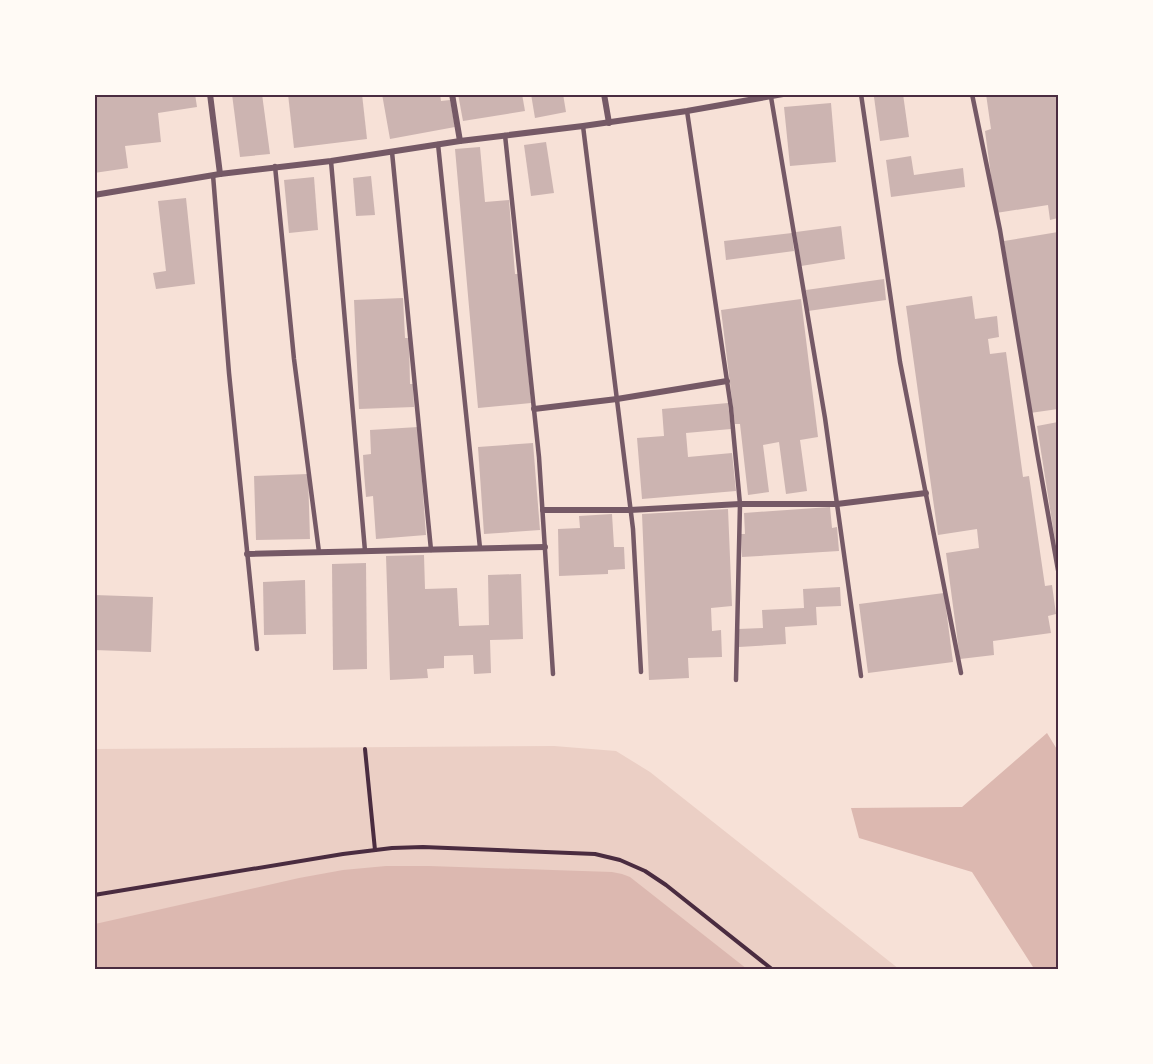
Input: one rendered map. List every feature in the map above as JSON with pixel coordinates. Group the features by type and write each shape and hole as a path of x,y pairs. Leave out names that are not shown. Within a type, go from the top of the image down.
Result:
{"street":[{"path":"210,94 220,174"},
{"path":"452,94 460,141"},
{"path":"604,94 609,123"},
{"path":"94,195 275,166 332,161 438,144 609,123 783,94"},
{"path":"534,409 617,399 727,381"},
{"path":"543,510 630,510 740,504 837,504 926,493"},
{"path":"247,554 545,547"}],"lane":[{"path":"861,94 900,362 961,673"},
{"path":"972,94 1000,230 1059,570"},
{"path":"771,97 825,418 861,676"},
{"path":"687,111 731,408 740,504 736,680"},
{"path":"583,126 633,529 641,672"},
{"path":"504,135 539,457 553,674"},
{"path":"438,144 480,548"},
{"path":"392,152 431,550"},
{"path":"332,161 365,551"},
{"path":"275,166 294,358 319,552"},
{"path":"213,175 229,373 257,649"}],"path":[{"path":"365,749 375,850"},
{"path":"94,895 334,855 392,848 423,847 595,854 620,860 645,871 773,969"}],"shaded area":[{"path":"1047,733 1058,751 1058,969 1033,967 972,872 859,838 851,808 962,807"},
{"path":"554,746 616,751 650,772 899,969 95,969 94,749"},
{"path":"386,866 622,874 630,877 747,969 95,969 95,924 299,878 343,870"}],"building":[{"path":"94,94 195,94 197,107 158,113 161,142 125,146 128,168 94,173"},
{"path":"232,94 262,94 270,154 240,157"},
{"path":"288,94 362,94 367,139 294,148"},
{"path":"382,94 440,94 441,101 450,100 455,127 390,139"},
{"path":"458,94 522,94 525,111 463,121"},
{"path":"531,94 563,94 566,112 535,118"},
{"path":"903,94 909,137 880,141 874,97"},
{"path":"986,94 1058,94 1058,218 1050,220 1048,205 996,213 985,131 991,129"},
{"path":"831,103 836,162 790,166 784,107"},
{"path":"546,142 554,193 531,196 524,145"},
{"path":"480,147 485,202 509,200 515,274 519,274 531,403 478,408 455,149"},
{"path":"911,156 914,175 963,168 965,187 891,197 886,160"},
{"path":"371,176 375,215 356,216 353,178"},
{"path":"314,177 318,230 289,233 284,180"},
{"path":"186,198 195,284 156,289 153,273 166,271 158,201"},
{"path":"841,226 845,259 801,266 796,232"},
{"path":"1058,232 1058,409 1030,413 1004,241"},
{"path":"792,233 794,251 726,260 724,241"},
{"path":"884,279 886,300 808,311 806,290"},
{"path":"972,296 975,319 997,316 999,337 988,339 990,354 1006,352 1023,477 1029,476 1045,586 1052,585 1056,614 1048,616 1051,633 993,641 994,655 960,659 946,553 979,548 977,529 938,535 906,306"},
{"path":"403,298 405,338 409,338 410,384 413,384 414,407 359,409 354,300"},
{"path":"801,299 818,437 800,440 807,491 786,494 779,442 763,445 769,492 748,495 740,424 735,424 721,310"},
{"path":"728,403 731,429 686,433 688,457 732,453 736,491 642,499 637,438 664,436 662,409"},
{"path":"1058,422 1058,553 1057,553 1037,426"},
{"path":"418,427 426,535 376,539 373,496 366,497 363,455 371,454 370,430"},
{"path":"533,443 540,530 484,534 478,447"},
{"path":"308,474 310,539 256,540 254,476"},
{"path":"830,507 832,528 837,527 839,551 742,557 741,534 745,534 744,513"},
{"path":"728,509 732,606 711,608 712,631 721,630 722,657 688,658 689,678 649,680 642,514"},
{"path":"612,514 614,547 624,547 625,569 608,570 608,574 559,576 558,529 580,528 579,516"},
{"path":"424,555 425,589 457,588 459,626 489,625 488,575 521,574 523,639 490,640 491,673 474,674 473,655 444,656 444,668 427,669 428,678 390,680 386,556"},
{"path":"366,563 367,669 333,670 332,564"},
{"path":"305,580 306,634 264,635 263,582"},
{"path":"840,587 841,606 816,607 817,625 785,627 786,644 739,647 738,629 763,628 762,610 804,608 803,589"},
{"path":"944,593 953,662 868,673 859,604"},
{"path":"94,595 153,597 151,652 94,650"}]}
